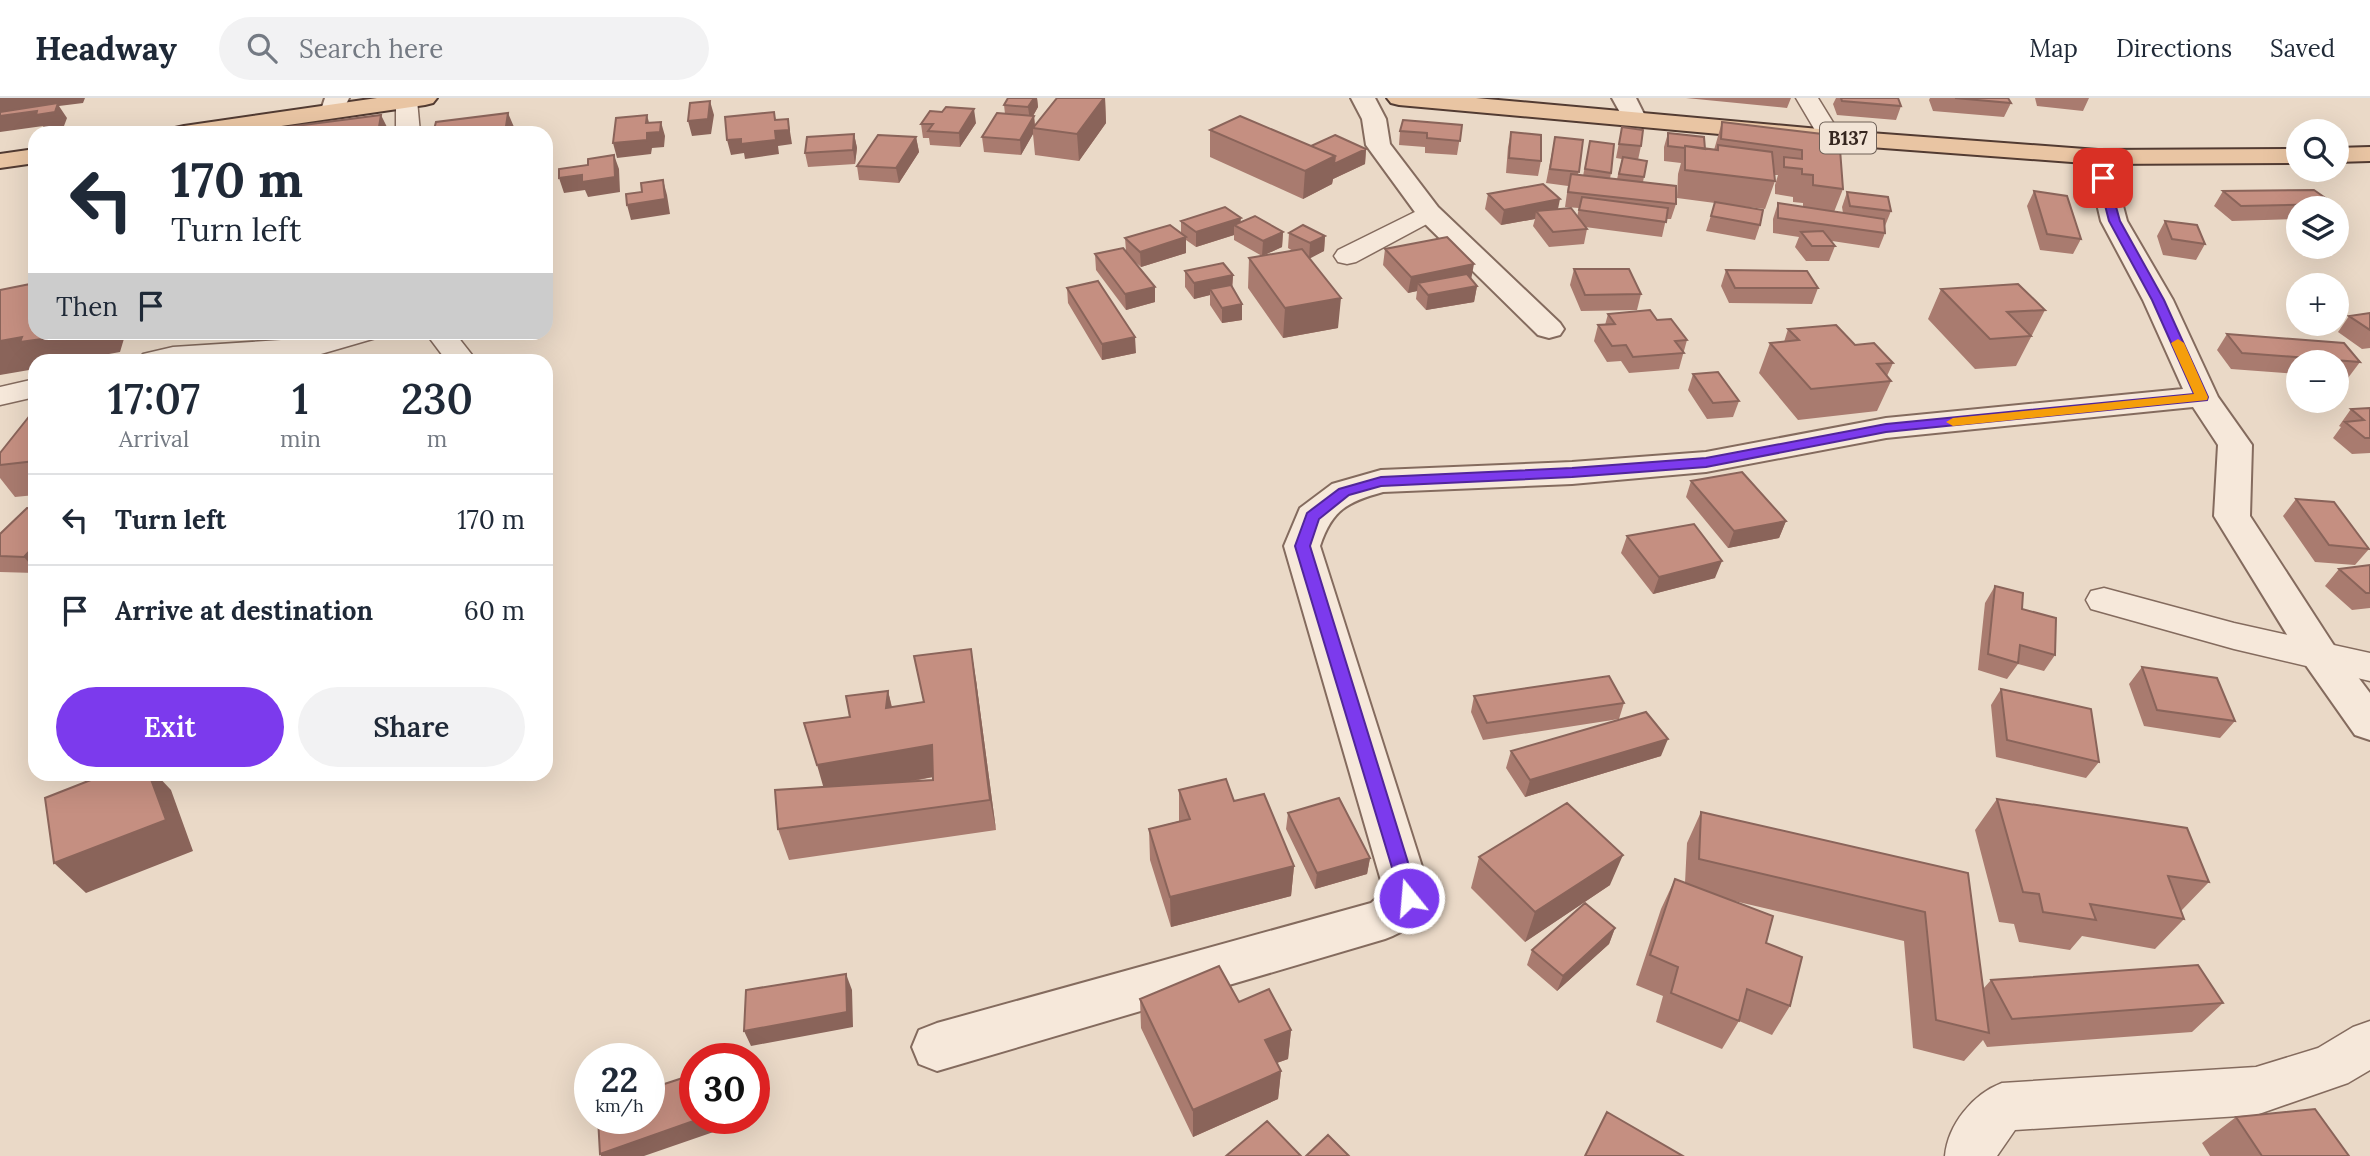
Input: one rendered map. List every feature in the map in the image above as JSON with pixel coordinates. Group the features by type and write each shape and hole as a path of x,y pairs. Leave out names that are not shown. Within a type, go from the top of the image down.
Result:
{"main road":[{"name":"B137","path":"1399,98 1629,109 1830,137 2098,157 2286,156"},
{"path":"220,126 335,104 416,99"},
{"path":"2349,155 2370,154"},
{"path":"0,162 28,157"}],"street":[{"path":"1363,98 1374,118 1378,145 1429,213 1549,329"},
{"path":"2098,157 2114,221 2158,300 2202,397 2235,445 2232,516 2319,654 2370,724"},
{"path":"937,1047 1385,919 1409,898 1302,546 1312,516 1344,492 1381,481 1572,472 1706,462 1886,428 2202,397"}],"lane":[{"path":"1807,98 1830,137"},
{"path":"410,126 416,99"},
{"path":"1347,256 1429,213"},
{"path":"201,354 314,346 336,340"},
{"path":"445,340 456,354"},
{"path":"0,396 28,390"},
{"path":"2104,600 2234,636 2370,667"},
{"path":"1971,1156 1972,1143 2002,1107 2256,1091 2331,1067 2370,1043"}],"building":[{"path":"1008,98 1034,98 1028,107 1004,105"},
{"path":"1057,98 1104,98 1077,134 1033,128"},
{"path":"1841,98 1898,98 1901,106 1842,101"},
{"path":"1955,98 2008,98 2011,103"},
{"path":"710,101 708,119 688,121 690,103"},
{"path":"58,103 55,112 36,115 37,111 0,116 0,112"},
{"path":"946,107 974,109 959,133 928,131 933,124 921,124 930,111 942,112"},
{"path":"774,112 775,120 788,119 789,130 775,131 776,140 741,144 741,139 727,140 725,117"},
{"path":"508,113 506,126 435,126 436,122"},
{"path":"997,113 1034,116 1020,140 982,137"},
{"path":"381,115 379,126 296,126"},
{"path":"647,115 646,123 661,122 660,132 647,133 647,140 613,143 616,118"},
{"path":"1240,116 1335,156 1305,171 1210,130"},
{"path":"1403,120 1462,125 1460,141 1427,138 1427,133 1400,131"},
{"path":"1722,122 1839,136 1843,189 1813,185 1813,175 1802,174 1802,169 1784,167 1784,157 1802,159 1802,150 1721,139"},
{"path":"1622,127 1643,130 1641,146 1619,144"},
{"path":"1511,132 1541,135 1541,161 1509,158"},
{"path":"1668,133 1704,137 1705,149 1668,146"},
{"path":"854,134 853,150 805,153 807,137"},
{"path":"878,135 916,137 896,168 857,166"},
{"path":"1335,135 1366,149 1334,164 1335,156 1311,146"},
{"path":"1555,137 1583,140 1579,172 1550,169"},
{"path":"1590,141 1614,144 1611,173 1585,169"},
{"path":"1718,145 1772,152 1775,181 1685,170 1685,146 1718,150"},
{"path":"614,155 615,177 582,182 582,175 559,178 559,169 588,165 588,159"},
{"path":"1623,157 1647,161 1644,177 1619,174"},
{"path":"1571,174 1676,186 1676,204 1568,192"},
{"path":"663,180 665,199 627,205 626,194 642,192 641,183"},
{"path":"1543,184 1560,199 1504,210 1488,194"},
{"path":"2314,190 2323,196 2286,196 2286,205 2241,206 2223,191"},
{"path":"2034,191 2067,196 2081,239 2047,234"},
{"path":"1847,192 1888,197 1891,211 1850,206"},
{"path":"1582,197 1668,208 1666,222 1579,210"},
{"path":"1715,202 1763,210 1760,225 1711,216"},
{"path":"1778,203 1884,219 1885,233 1778,218"},
{"path":"1225,207 1241,218 1196,232 1181,221"},
{"path":"1571,208 1587,229 1553,232 1536,211"},
{"path":"1255,216 1283,232 1263,241 1234,225"},
{"path":"2165,221 2197,225 2205,244 2172,239"},
{"path":"1170,225 1186,237 1140,252 1125,238"},
{"path":"1303,225 1325,236 1310,243 1289,233"},
{"path":"1823,231 1835,246 1812,246 1801,232"},
{"path":"1447,237 1474,264 1411,277 1385,249"},
{"path":"1123,248 1155,287 1125,294 1095,254"},
{"path":"1302,249 1341,298 1285,308 1249,258"},
{"path":"1223,263 1233,275 1194,283 1185,271"},
{"path":"1574,269 1629,269 1641,294 1585,295"},
{"path":"1726,270 1807,271 1818,288 1735,288"},
{"path":"1467,274 1477,286 1428,295 1418,283"},
{"path":"1098,281 1135,337 1102,344 1067,288"},
{"path":"28,284 28,340 35,340 20,342 22,337 0,341 0,290"},
{"path":"2018,284 2045,310 2007,312 2031,336 1990,339 1941,289"},
{"path":"1231,285 1242,304 1222,308 1210,289"},
{"path":"1650,310 1657,320 1671,319 1687,340 1675,341 1684,353 1633,357 1626,345 1612,346 1598,325 1615,324 1608,314"},
{"path":"2370,313 2370,330 2349,316"},
{"path":"1836,325 1855,345 1874,343 1893,363 1877,364 1891,381 1811,389 1770,343 1799,340 1788,329"},
{"path":"2227,334 2344,343 2360,362 2349,361 2349,350 2286,350 2286,356 2242,353"},
{"path":"1718,372 1739,401 1713,403 1693,374"},
{"path":"2370,408 2370,438 2365,438 2345,422 2364,420 2351,409"},
{"path":"28,418 28,462 0,465 0,453"},
{"path":"1742,472 1786,521 1734,531 1691,481"},
{"path":"2296,499 2334,502 2369,549 2329,545"},
{"path":"28,508 28,553 24,557 0,556 0,534"},
{"path":"1694,524 1722,561 1659,577 1627,536"},
{"path":"2370,565 2370,593 2366,593 2339,569"},
{"path":"1995,586 2023,593 2022,609 2056,618 2055,655 2020,645 2018,663 1988,654"},
{"path":"971,649 990,800 778,829 775,790 933,780 932,745 817,765 804,723 850,717 846,696 888,691 886,708 924,702 914,656"},
{"path":"2142,667 2217,678 2235,721 2157,710"},
{"path":"1609,676 1624,703 1487,723 1474,696"},
{"path":"2001,689 2091,709 2099,762 2007,740"},
{"path":"1646,712 1668,739 1530,780 1511,751"},
{"path":"1226,779 1234,801 1264,794 1294,866 1170,897 1149,829 1190,819 1179,790"},
{"path":"88,781 152,781 166,820 54,863 45,798"},
{"path":"1339,798 1370,858 1317,873 1288,813"},
{"path":"1997,799 2187,828 2209,882 2168,876 2184,919 2090,904 2096,920 2043,912 2039,894 2023,892"},
{"path":"1567,803 1623,855 1535,912 1479,857"},
{"path":"1701,812 1968,873 1989,1033 1936,1020 1925,912 1699,859"},
{"path":"1675,879 1773,916 1766,943 1802,957 1790,1006 1747,989 1739,1021 1671,993 1678,967 1650,955"},
{"path":"1585,903 1615,928 1563,976 1532,950"},
{"path":"2198,965 2223,1003 2012,1019 1991,980"},
{"path":"1219,966 1239,1002 1269,989 1291,1030 1265,1040 1281,1071 1193,1110 1140,999"},
{"path":"846,974 847,1012 744,1031 746,990"},
{"path":"679,1079 679,1126 665,1131 665,1084"},
{"path":"2315,1109 2349,1156 2262,1156 2236,1117"},
{"path":"1607,1112 1683,1156 1585,1156"},
{"path":"1267,1121 1301,1156 1226,1156"},
{"path":"599,1134 657,1134 600,1154"},
{"path":"1328,1135 1349,1156 1306,1156"}],"slow traffic":[{"path":"1953,422 2202,397 2178,343"}],"route":[{"path":"1409,898 1302,546 1312,516 1344,492 1381,481 1572,472 1706,462 1886,428 2202,397 2158,300 2114,221 2103,178"}]}
